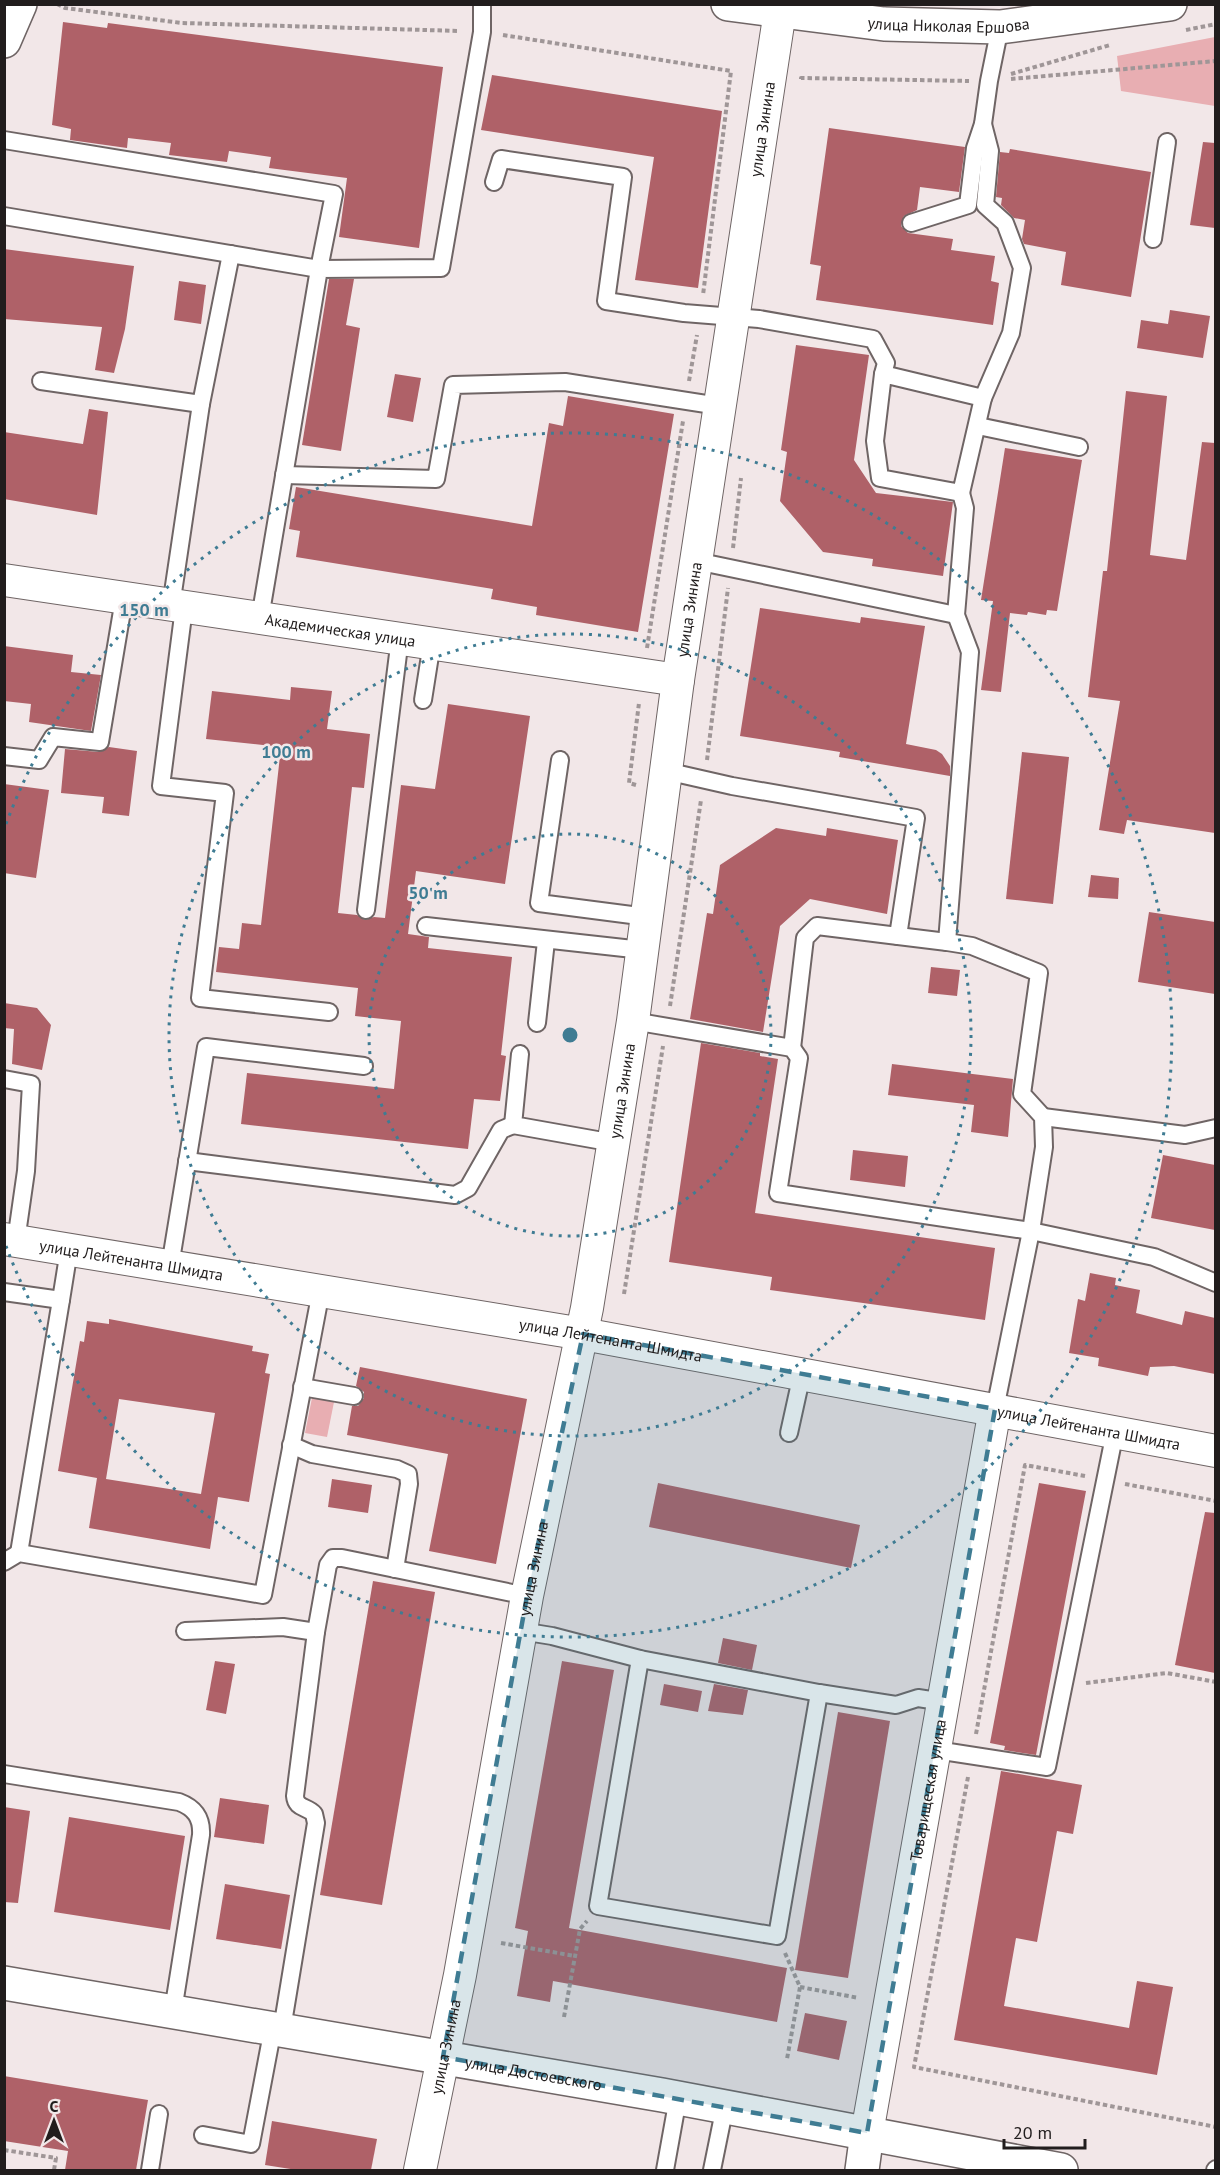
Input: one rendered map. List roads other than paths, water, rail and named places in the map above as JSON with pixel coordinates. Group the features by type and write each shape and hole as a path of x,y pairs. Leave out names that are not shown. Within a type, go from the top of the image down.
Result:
{"main road":[{"path":"4,41 20,4"},
{"name":"улица Николая Ершова","path":"728,4 780,8 884,24 1000,27 1170,4"},
{"name":"улица Достоевского","path":"4,1983 725,2106 1061,2170"},
{"name":"Товарищеская улица","path":"862,2170 867,2133"}],"street":[{"name":"улица Зинина","path":"420,2170 460,1975 520,1631 583,1334 633,1021 678,680 780,8"},
{"name":"Академическая улица","path":"4,580 678,680"},
{"name":"улица Лейтенанта Шмидта","path":"10,1240 583,1334 1215,1450"},
{"name":"Товарищеская улица","path":"867,2133 995,1409"}],"lane":[{"path":"4,216 319,269 441,268 482,32 482,4"},
{"path":"911,223 968,205 975,148 983,124 1000,27"},
{"path":"947,942 950,828 970,652 956,615 965,508 961,493 978,426 982,398 1011,333 1022,268 1005,223 985,205 990,151 983,124"},
{"path":"4,140 334,194 319,269 260,618"},
{"path":"1154,239 1167,142"},
{"path":"494,182 501,159 623,177 606,301 684,313 759,319 873,339 886,363 875,441 880,478 961,493"},
{"path":"231,254 201,404 177,607 160,786 225,793 200,998 330,1012"},
{"path":"883,374 982,398"},
{"path":"41,381 201,404"},
{"path":"284,475 436,479 453,385 565,382 719,406"},
{"path":"978,426 1079,447"},
{"path":"696,561 956,615"},
{"path":"4,756 39,760 53,737 100,742 124,599"},
{"path":"366,910 400,638"},
{"path":"423,700 432,643"},
{"path":"560,760 539,903 647,917"},
{"path":"666,771 704,780 916,818 898,936"},
{"path":"426,926 642,950"},
{"path":"1215,1128 1185,1135 1043,1117 1022,1094 1039,973 972,946 947,942 817,926 805,938 792,1048 798,1058 778,1192 1031,1231 1154,1257 1215,1283"},
{"path":"537,1023 546,940"},
{"path":"633,1021 792,1048"},
{"path":"170,1266 206,1047 364,1066"},
{"path":"513,1125 520,1054"},
{"path":"4,1079 31,1083 26,1171 10,1240"},
{"path":"995,1409 1031,1231 1044,1146 1043,1117"},
{"path":"188,1161 455,1195 468,1188 501,1130 513,1125 614,1143"},
{"path":"19,1553 69,1250"},
{"path":"4,1562 19,1553 263,1595 321,1291"},
{"path":"4,1292 61,1300"},
{"path":"789,1433 802,1374"},
{"path":"302,1387 354,1396"},
{"path":"936,1750 1047,1767 1115,1432"},
{"path":"291,1445 312,1454 398,1469 408,1474 409,1484 395,1569"},
{"path":"203,2135 251,2144 277,2029 316,1823 314,1814 300,1807 295,1796 316,1632 328,1565 333,1558 342,1558 527,1596"},
{"path":"185,1631 283,1627 316,1632"},
{"path":"520,1631 552,1636 640,1659 819,1693 896,1705 918,1698 944,1702"},
{"path":"640,1659 598,1906 777,1936 819,1693"},
{"path":"4,1774 179,1802 196,1812 200,1820 201,1835 173,2011"},
{"path":"665,2170 678,2098"},
{"path":"712,2170 725,2106"},
{"path":"150,2170 159,2114"}]}
